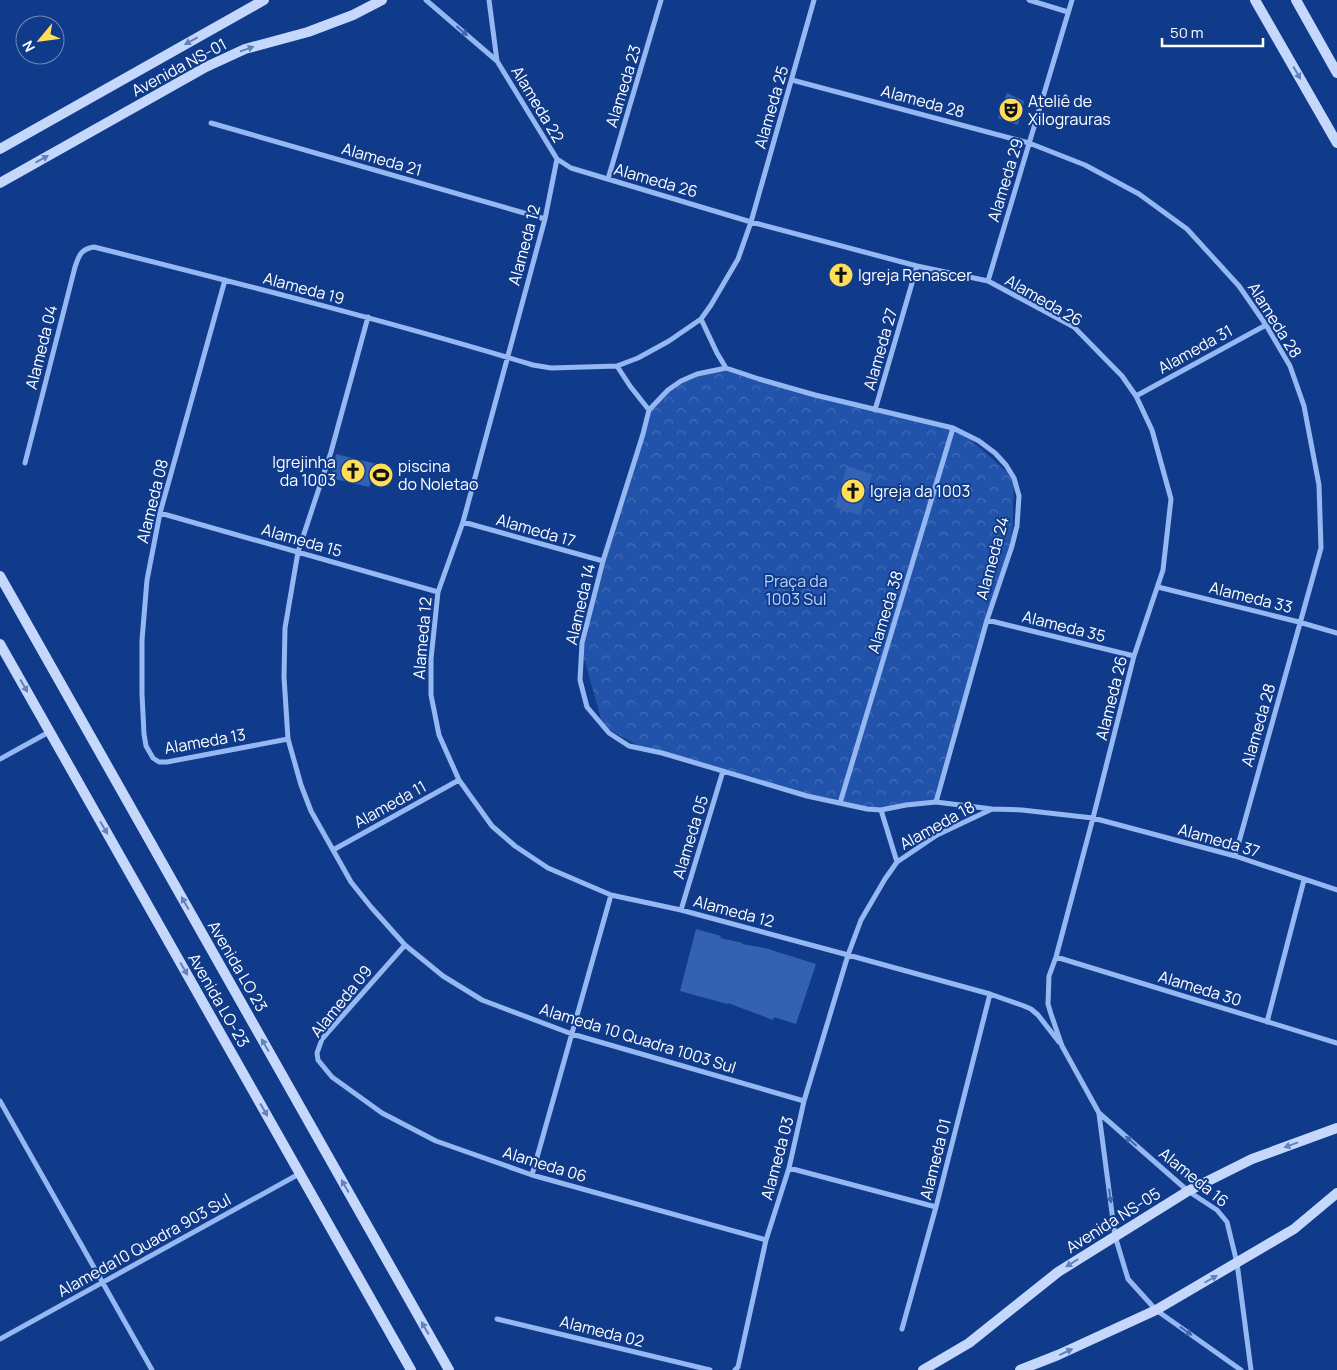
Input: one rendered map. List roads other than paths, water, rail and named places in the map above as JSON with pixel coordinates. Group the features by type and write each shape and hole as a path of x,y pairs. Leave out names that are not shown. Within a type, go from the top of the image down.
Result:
{"street":[{"name":"Avenida NS-01","path":"0,149 264,0"},
{"name":"Avenida NS-01","path":"0,183 206,67 245,49 308,32 382,0"},
{"name":"Alameda 22","path":"426,0 497,61 557,160"},
{"name":"Alameda 22","path":"489,0 497,61"},
{"name":"Alameda 23","path":"608,179 661,0"},
{"name":"Alameda 25","path":"701,319 738,259 751,222 814,0"},
{"path":"1029,0 1068,12"},
{"name":"Alameda 29","path":"988,281 1072,0"},
{"path":"1255,0 1337,143"},
{"path":"1296,0 1337,73"},
{"name":"Alameda 28","path":"792,80 1029,143 1085,165 1139,194 1187,229 1239,286 1266,325 1290,366 1304,406 1319,485 1321,548 1234,856"},
{"name":"Alameda 21","path":"211,122 545,219"},
{"name":"Alameda 26","path":"557,160 585,173 751,222 917,266 988,281 1074,327 1122,376 1136,396 1152,430 1171,499 1163,570 1134,656 1094,818 1056,957 1049,976 1048,1004 1062,1046"},
{"name":"Alameda 12","path":"557,160 545,219 463,522 438,592 430,659 431,695 439,735 459,780 492,826 515,846 548,868 611,895 681,910 990,994 1031,1009 1038,1015 1062,1046"},
{"name":"Alameda 19","path":"94,246 368,317 533,365 551,368 617,366 638,358 669,341 701,319"},
{"name":"Alameda 04","path":"25,463 75,267 79,256 84,250 94,246"},
{"name":"Alameda 27","path":"875,410 917,266"},
{"name":"Alameda 08","path":"144,734 142,640 147,580 160,513 225,280"},
{"name":"Alameda 10 Quadra 1003 Sul","path":"368,317 331,452 298,552 285,628 284,678 288,739 301,785 312,811 333,850 356,888 405,945 443,976 482,1000 572,1034 804,1101"},
{"path":"701,319 726,368"},
{"name":"Alameda 31","path":"1136,396 1266,325"},
{"path":"617,366 649,410"},
{"name":"Alameda 24","path":"726,368 759,379 875,410 953,428 979,441 995,453 1014,478 1019,496 1017,526 987,620 936,802"},
{"name":"Alameda 14","path":"726,368 697,374 681,381 668,390 649,410 603,561 582,643 580,680 587,707 609,733 629,746 662,753 807,796 867,809 881,810 936,802"},
{"name":"Alameda 38","path":"840,803 953,428"},
{"name":"Alameda 15","path":"160,513 438,592"},
{"name":"Alameda 17","path":"463,522 603,561"},
{"name":"Avenida LO 23","path":"0,576 450,1370"},
{"name":"Alameda 33","path":"1158,587 1299,622 1337,634"},
{"name":"Alameda 35","path":"987,620 1134,656"},
{"name":"Avenida LO-23","path":"0,644 411,1370"},
{"path":"0,759 50,731"},
{"name":"Alameda 13","path":"144,734 146,746 153,758 159,762 288,739"},
{"name":"Alameda 05","path":"681,910 723,771"},
{"name":"Alameda 11","path":"333,850 459,780"},
{"path":"936,802 992,809"},
{"name":"Alameda 18","path":"848,955 861,920 897,862 937,835 992,809 1022,810 1094,818"},
{"path":"881,810 897,862"},
{"name":"Alameda 37","path":"1094,818 1234,856 1337,890"},
{"path":"1267,1022 1304,880"},
{"path":"532,1175 611,895"},
{"name":"Alameda 09","path":"332,1077 318,1060 317,1053 322,1039 405,945"},
{"name":"Alameda 03","path":"735,1370 738,1367 766,1240 789,1168 804,1101 848,955"},
{"name":"Alameda 30","path":"1056,957 1337,1043"},
{"name":"Alameda 01","path":"902,1329 936,1207 990,994"},
{"name":"Alameda 16","path":"1062,1046 1099,1114 1116,1236 1128,1279 1156,1310 1240,1370"},
{"name":"Alameda 06","path":"332,1077 382,1112 436,1141 532,1175 766,1240"},
{"path":"0,1101 152,1370"},
{"name":"Alameda 16","path":"1099,1114 1188,1190 1217,1210 1227,1222 1237,1264 1251,1370"},
{"name":"Avenida NS-05","path":"923,1370 969,1343 1058,1272 1188,1190 1252,1159 1337,1128"},
{"path":"789,1168 936,1207"},
{"name":"Alameda10 Quadra 903 Sul","path":"0,1339 300,1173"},
{"path":"1020,1370 1058,1355 1156,1310 1294,1229 1337,1193"},
{"name":"Alameda 02","path":"497,1319 710,1370"}],"water":[{"name":"piscina do Noletao","path":"376,468 390,471 385,482 372,480"}],"place":[{"name":"Ateliê de Xilograuras","path":"1011,110"},
{"name":"Igreja Renascer","path":"841,275"},
{"name":"Igrejinha da 1003","path":"353,471"},
{"name":"piscina do Noletao","path":"381,475"},
{"name":"Igreja da 1003","path":"853,491"}],"park label":[{"name":"Praça da 1003 Sul","path":"796,590"}]}
